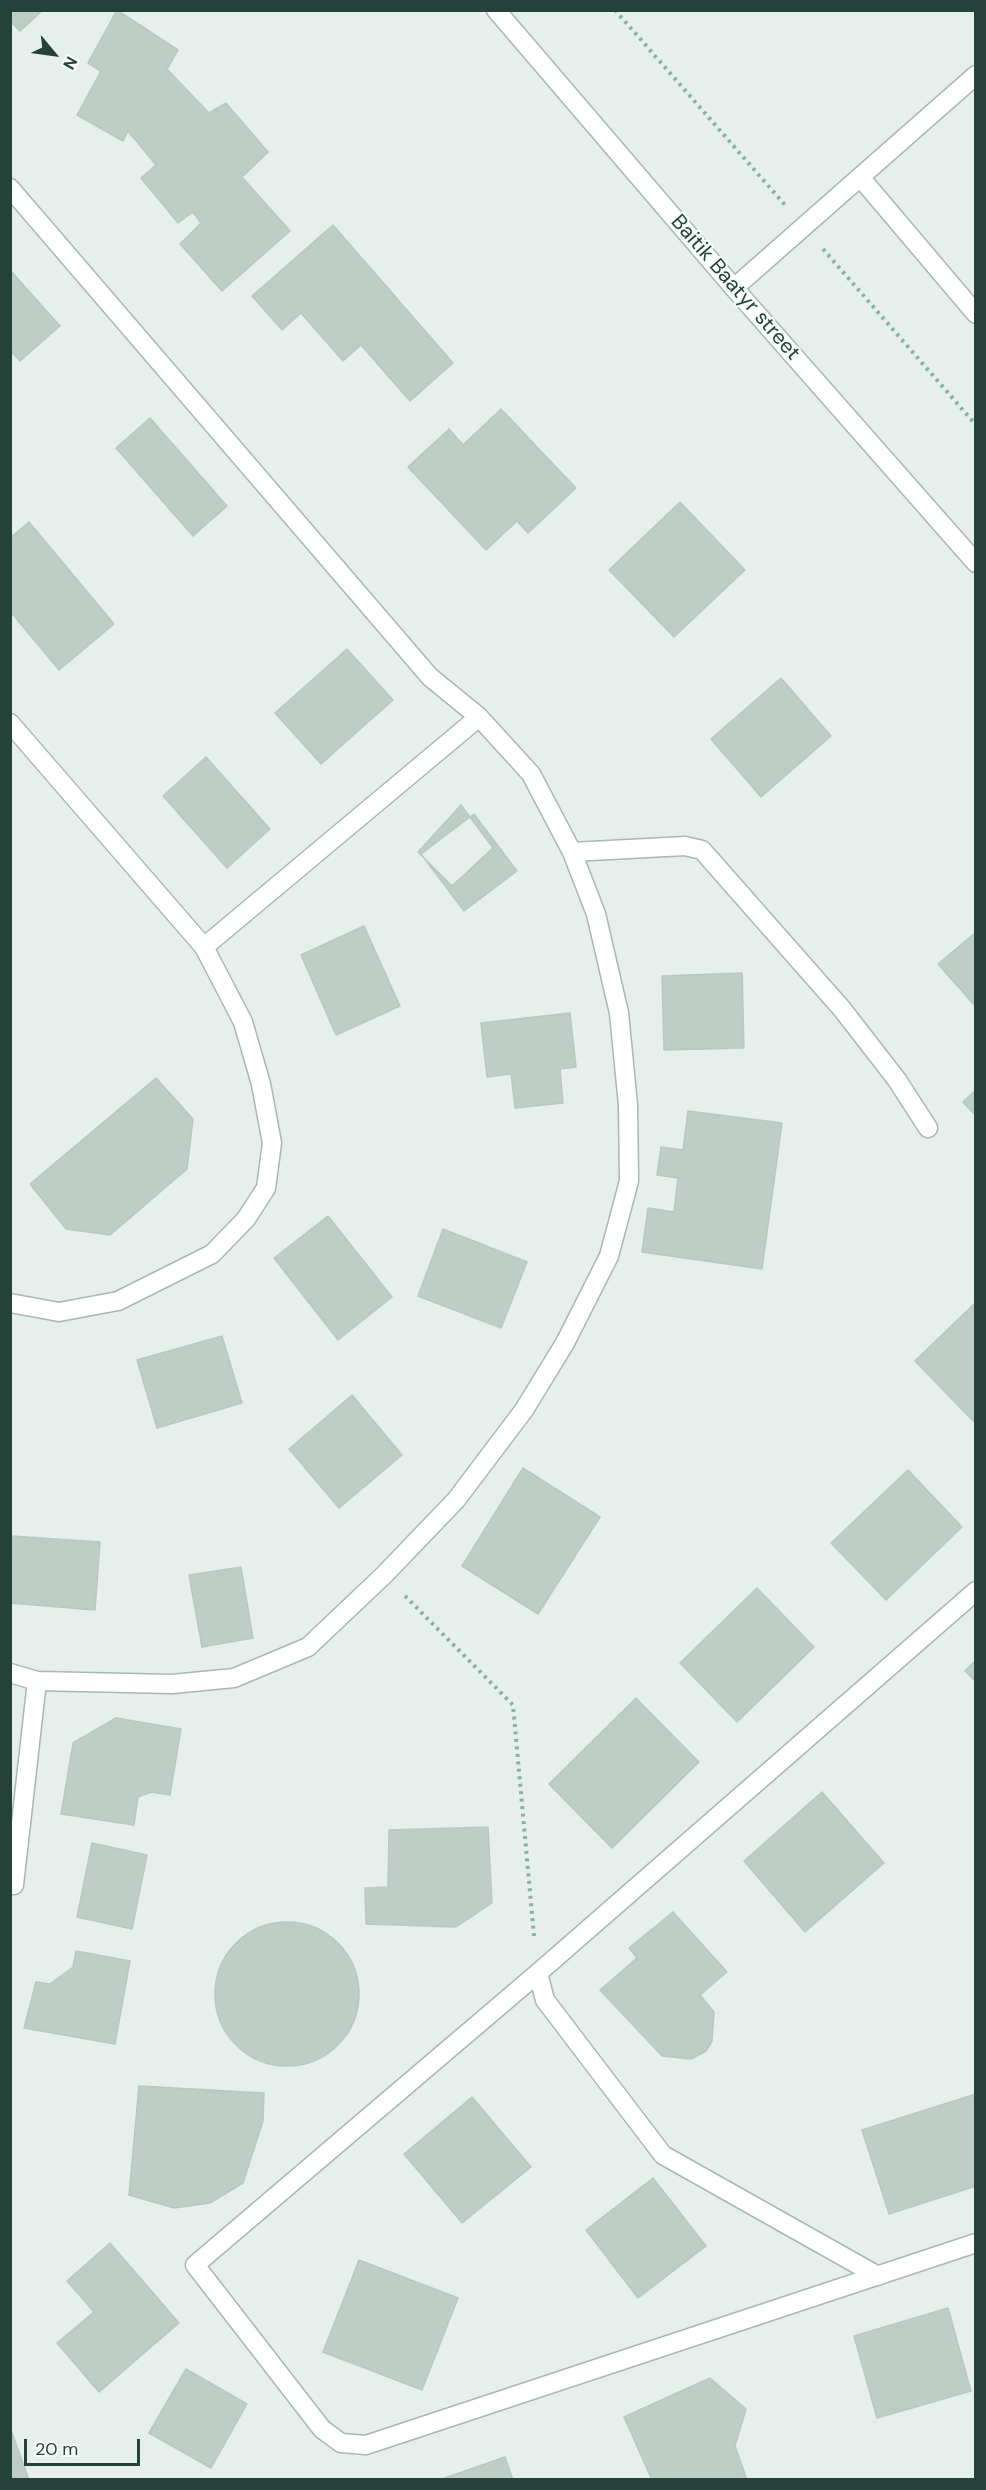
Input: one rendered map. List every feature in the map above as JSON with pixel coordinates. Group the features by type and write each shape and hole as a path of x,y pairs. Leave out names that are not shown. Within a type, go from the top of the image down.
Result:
{"street":[{"name":"Baitik Baatyr street","path":"496,10 734,288 975,563"},
{"path":"734,288 975,75"},
{"path":"860,177 975,314"},
{"path":"10,188 430,677 479,717 531,774 572,852 596,914 619,1013 628,1105 629,1181 609,1256 565,1343 530,1400 456,1500 384,1575 308,1647 234,1678 172,1684 37,1681 10,1673"},
{"path":"204,947 479,717"},
{"path":"10,723 204,947 243,1022 261,1084 272,1143 267,1188 246,1219 213,1254 118,1301 59,1312 10,1303"},
{"path":"572,852 685,846 702,850 842,1009 897,1080 928,1128"},
{"path":"975,1591 538,1973 195,2265 322,2429 341,2443 366,2445 975,2243"},
{"path":"14,1885 37,1681"},
{"path":"538,1973 545,2000 663,2155 878,2276"}],"path":[{"path":"384,1575 513,1706 538,1973"}],"building":[{"path":"10,10 43,10 20,31 10,21"},
{"path":"117,10 178,50 167,69 209,113 226,103 268,152 242,177 290,231 222,291 180,244 201,223 193,212 178,223 141,178 156,165 128,131 123,141 77,115 101,71 88,63"},
{"path":"333,225 453,363 410,401 361,345 343,361 301,313 282,330 252,296"},
{"path":"10,270 60,326 20,361 10,350"},
{"path":"501,409 576,488 528,533 517,521 486,550 408,467 449,429 463,445"},
{"path":"150,418 227,506 193,536 116,448"},
{"path":"680,502 745,570 674,637 609,570"},
{"path":"29,522 114,624 59,670 10,611 10,538"},
{"path":"347,649 393,700 321,764 275,713"},
{"path":"781,678 831,736 761,797 711,739"},
{"path":"206,757 270,829 227,868 163,796"},
{"path":"461,805 493,848 452,886 418,852"},
{"path":"474,814 517,871 464,911 421,854"},
{"path":"364,926 400,1006 336,1035 301,955"},
{"path":"976,932 976,1007 938,964"},
{"path":"742,973 744,1048 664,1050 662,976"},
{"path":"570,1013 576,1067 560,1069 563,1103 515,1108 511,1074 487,1077 481,1023"},
{"path":"156,1078 193,1119 187,1169 110,1235 66,1229 30,1184"},
{"path":"976,1090 976,1116 963,1102"},
{"path":"688,1111 782,1123 762,1269 642,1252 648,1208 674,1212 678,1178 657,1175 661,1147 683,1150"},
{"path":"328,1216 392,1297 338,1340 274,1258"},
{"path":"443,1229 527,1262 501,1328 418,1296"},
{"path":"976,1302 976,1424 915,1361"},
{"path":"222,1336 242,1403 157,1428 137,1360"},
{"path":"352,1395 402,1455 339,1508 289,1449"},
{"path":"523,1468 600,1517 538,1614 462,1566"},
{"path":"908,1470 962,1527 886,1600 831,1543"},
{"path":"12,1536 100,1542 95,1610 10,1603"},
{"path":"241,1567 253,1638 202,1647 189,1575"},
{"path":"757,1588 814,1647 737,1722 680,1663"},
{"path":"976,1660 976,1682 965,1671"},
{"path":"636,1698 699,1762 612,1848 549,1784"},
{"path":"116,1718 181,1729 170,1795 151,1792 138,1797 134,1825 61,1814 73,1743"},
{"path":"822,1792 884,1863 805,1932 744,1861"},
{"path":"488,1827 492,1903 456,1927 366,1924 365,1888 388,1887 389,1830"},
{"path":"92,1843 147,1855 132,1929 77,1917"},
{"path":"673,1912 727,1972 700,1995 714,2012 712,2041 706,2051 691,2059 662,2056 600,1990 637,1958 629,1948"},
{"path":"287,1922 315,1927 338,1943 354,1966 359,1994 354,2022 338,2045 315,2061 287,2066 259,2061 236,2045 220,2022 215,1994 220,1966 236,1943 259,1927"},
{"path":"76,1951 130,1961 115,2044 24,2028 36,1982 50,1984 73,1967"},
{"path":"139,2086 264,2093 263,2121 243,2183 210,2203 174,2208 129,2195"},
{"path":"976,2094 976,2186 889,2214 862,2130"},
{"path":"472,2097 531,2167 462,2223 404,2154"},
{"path":"653,2178 706,2246 638,2298 586,2230"},
{"path":"110,2243 179,2323 99,2392 57,2343 94,2312 67,2281"},
{"path":"359,2260 458,2298 422,2390 323,2352"},
{"path":"948,2308 971,2391 877,2418 854,2336"},
{"path":"186,2369 247,2404 211,2468 149,2433"},
{"path":"710,2378 746,2409 735,2446 747,2480 652,2480 624,2417"},
{"path":"10,2427 29,2480 10,2480"},
{"path":"505,2457 513,2480 439,2480"}]}
